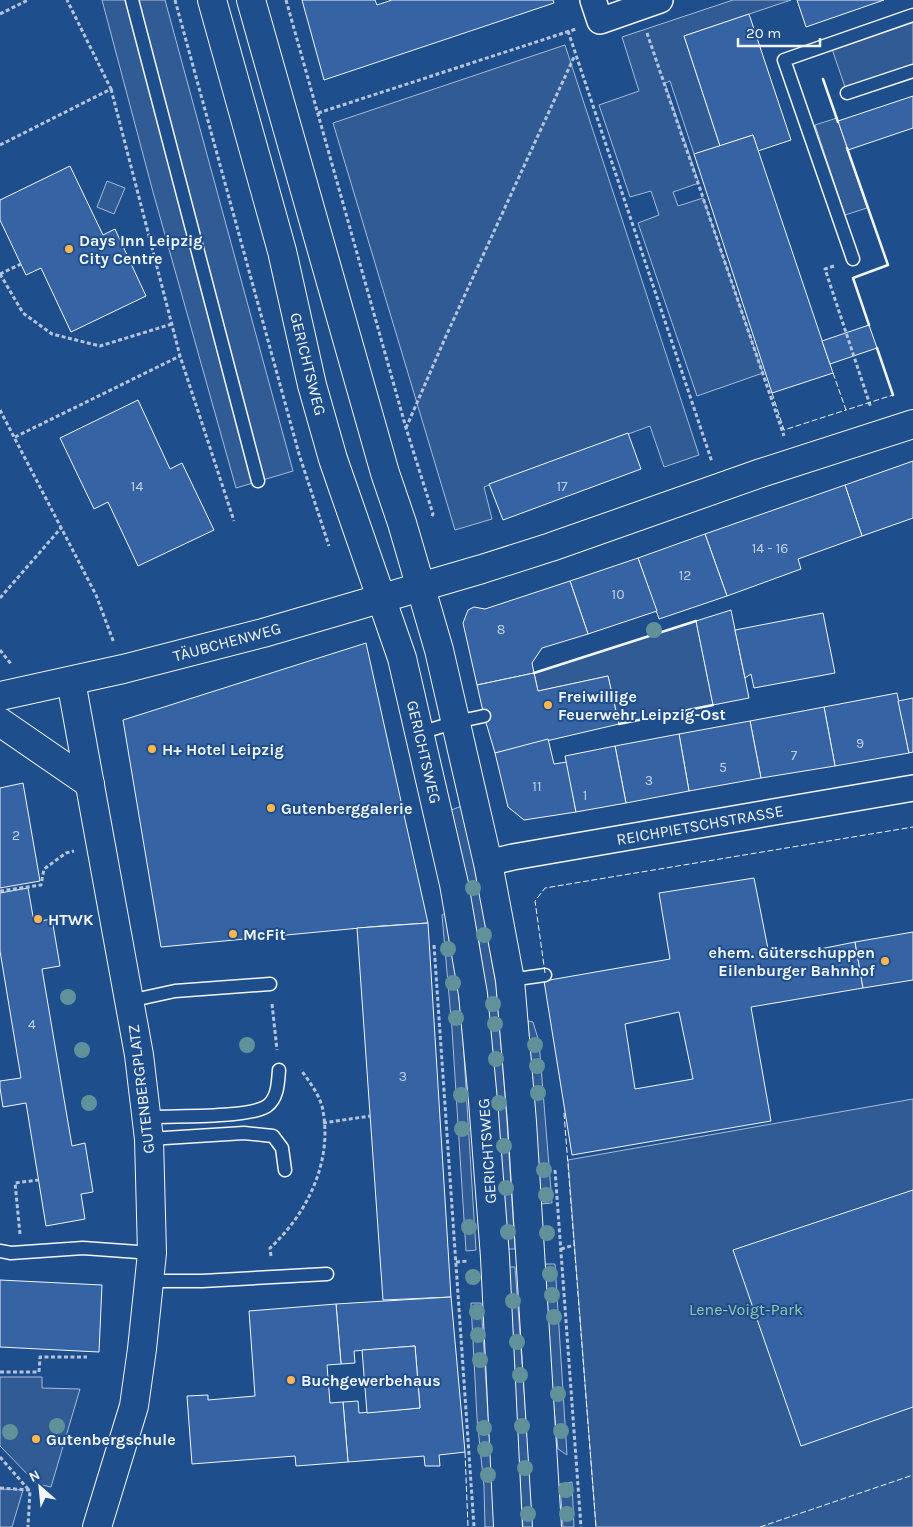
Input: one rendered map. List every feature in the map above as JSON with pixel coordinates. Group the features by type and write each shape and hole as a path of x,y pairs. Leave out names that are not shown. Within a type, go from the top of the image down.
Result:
{"main road":[{"name":"GERICHTSWEG","path":"212,0 282,251 312,385 333,460 402,658 454,884 473,994 483,1101 494,1247 508,1527"},
{"path":"251,0 382,464 422,586 439,650 488,863 510,980 522,1132 547,1527"},
{"name":"TÄUBCHENWEG","path":"0,696 123,669 264,633 382,598 551,547 793,463 913,424"},
{"name":"GUTENBERGPLATZ","path":"71,681 139,1055 148,1128 152,1253 134,1406 97,1527"},
{"path":"0,722 90,784"}],"street":[{"path":"597,10 660,0"},
{"name":"REICHPIETSCHSTRASSE","path":"488,863 513,857 913,788"}],"lane":[{"path":"132,0 258,481"},
{"path":"853,259 784,60 913,15"},
{"path":"847,94 913,71"},
{"path":"420,733 484,716"},
{"path":"510,980 545,975"},
{"path":"129,1001 174,991 270,984"},
{"path":"148,1128 246,1113 267,1106 276,1092 279,1070"},
{"path":"148,1128 273,1136 282,1148 285,1170"},
{"path":"0,1251 22,1252 83,1248 152,1253"},
{"path":"149,1281 202,1281 328,1274"}],"path":[{"path":"0,14 28,0"},
{"path":"67,0 111,89 180,356 234,521"},
{"path":"175,0 299,454 329,546"},
{"path":"286,0 406,428 433,514"},
{"path":"318,113 568,31 597,10"},
{"path":"646,29 793,463"},
{"path":"568,31 711,458"},
{"path":"406,428 446,336 576,54"},
{"path":"0,145 111,89"},
{"path":"853,259 825,269 869,403"},
{"path":"21,264 0,274 23,313 52,334 100,346 172,324"},
{"path":"15,437 180,356"},
{"path":"0,410 96,595 123,669"},
{"path":"0,598 61,528"},
{"path":"0,891 41,885 44,870 66,853 101,843"},
{"path":"434,941 474,1527"},
{"path":"323,1123 370,1116"},
{"path":"22,1252 14,1182 38,1180"},
{"path":"574,1245 562,1249 581,1527"},
{"path":"0,1372 39,1372 40,1357 87,1356"},
{"path":"0,1457 30,1490 28,1527"},
{"path":"0,1488 29,1490"}],"shaded area":[{"path":"102,0 165,0 293,471 236,488 153,192"},
{"path":"733,0 791,0 684,36 720,146 694,154 670,81 665,83 699,183 673,192 678,206 703,198 763,373 697,396 638,223 659,215 651,191 630,197 599,105 639,91 622,37"},
{"path":"913,15 913,71 847,93 830,43"},
{"path":"565,45 699,455 664,467 650,426 484,487 492,519 455,530 333,123"},
{"path":"837,118 867,208 845,215 815,125"},
{"path":"107,181 125,188 114,214 97,207"},
{"path":"696,621 713,705 619,724 608,676 538,691 534,673"},
{"path":"462,806 475,865 496,984 515,1249 505,1249 485,984 479,942 451,810"},
{"path":"445,913 456,970 462,1024 476,1250 466,1251 452,1029 442,915"},
{"path":"528,1021 533,1022 539,1042 552,1203 541,1204"},
{"name":"Lene-Voigt-Park","path":"913,1099 913,1527 596,1527 568,1160"},
{"path":"545,1264 555,1264 567,1455 558,1449 550,1368"},
{"path":"505,1267 515,1267 534,1527 523,1527"},
{"path":"471,1303 481,1303 495,1527 485,1527"},
{"path":"0,1377 42,1377 42,1388 80,1389 51,1487 37,1484 0,1446"},
{"path":"572,1482 574,1527 563,1527 560,1484"},
{"path":"0,1489 23,1490 12,1527 0,1527"}],"building":[{"path":"302,0 375,0 377,5 392,0 553,0 554,3 324,80"},
{"path":"797,0 884,0 806,27"},
{"path":"749,14 791,140 758,151 753,135 720,146 684,36"},
{"path":"913,96 913,128 848,150 838,121"},
{"path":"753,135 833,373 772,393 694,154"},
{"name":"Days Inn Leipzig City Centre","path":"70,166 103,235 115,229 146,296 71,332 41,268 26,275 0,220 0,200"},
{"path":"869,325 877,348 830,364 822,341"},
{"path":"138,400 170,469 182,463 214,530 138,566 108,502 94,509 60,438"},
{"path":"628,433 641,469 503,520 489,484"},
{"path":"913,461 913,518 862,536 845,485"},
{"path":"845,485 862,536 798,559 801,569 727,596 705,534"},
{"path":"705,534 727,596 659,619 638,558"},
{"path":"638,558 657,611 588,634 570,581"},
{"path":"570,581 588,634 542,648 532,663 534,673 477,685 463,623 468,610 474,607 485,609"},
{"path":"731,610 749,698 713,705 696,621"},
{"path":"823,613 835,673 754,688 751,674 745,678 735,630"},
{"name":"Gutenberggalerie","path":"366,643 428,923 161,947 123,720"},
{"name":"Freiwillige Feuerwehr Leipzig-Ost","path":"534,673 538,691 608,676 619,724 495,753 477,685"},
{"path":"897,693 909,753 835,766 824,707"},
{"path":"913,698 913,752 909,753 898,701"},
{"path":"824,707 835,766 761,778 750,721"},
{"path":"750,721 761,778 689,791 679,734"},
{"path":"679,734 689,791 626,803 615,746"},
{"path":"548,739 554,764 567,762 576,812 524,820 508,807 495,753"},
{"path":"615,746 626,803 576,812 565,756"},
{"path":"23,783 40,881 0,888 0,788"},
{"path":"754,878 770,959 855,942 863,988 751,1007 771,1121 572,1155 544,981 670,959 659,893","holes":["679,1012 693,1079 635,1089 625,1024"]},
{"path":"28,888 34,922 52,919 60,966 42,969 72,1146 85,1143 93,1192 81,1194 85,1219 46,1226 26,1103 3,1107 0,1088 0,1081 21,1078 0,951 0,893"},
{"path":"428,923 451,1297 383,1300 357,928"},
{"name":"ehem. Güterschuppen Eilenburger Bahnhof","path":"913,932 913,980 863,988 855,942"},
{"path":"913,1190 913,1407 801,1446 733,1250"},
{"path":"0,1280 102,1285 99,1352 0,1347"},
{"name":"Buchgewerbehaus","path":"451,1297 465,1452 439,1455 440,1466 425,1466 424,1456 348,1462 343,1402 358,1401 359,1413 420,1408 415,1346 354,1351 355,1363 341,1364 336,1304"},
{"name":"Buchgewerbehaus","path":"336,1304 341,1364 327,1365 330,1403 343,1402 348,1462 296,1466 295,1456 192,1464 187,1396 208,1395 208,1400 255,1396 249,1311"},
{"path":"415,1346 420,1408 367,1413 362,1350"}],"fence":[{"path":"833,373 846,410 893,395"},
{"path":"772,393 784,430 846,410"},
{"path":"545,973 535,901 545,888 913,827"},
{"path":"564,1113 596,1527"},
{"path":"465,1452 468,1527"},
{"path":"760,1527 913,1475"}],"wall":[{"path":"823,79 838,122"},
{"path":"847,148 888,265 853,278 869,325"},
{"path":"877,348 893,395"},
{"path":"534,673 696,621"},
{"path":"619,724 713,705"}],"place":[{"name":"Days Inn Leipzig City Centre","path":"69,249"},
{"name":"Freiwillige Feuerwehr Leipzig-Ost","path":"548,705"},
{"name":"H+ Hotel Leipzig","path":"152,749"},
{"name":"Gutenberggalerie","path":"271,808"},
{"name":"HTWK","path":"38,919"},
{"name":"McFit","path":"233,934"},
{"name":"ehem. Güterschuppen Eilenburger Bahnhof","path":"885,961"},
{"name":"Buchgewerbehaus","path":"291,1380"},
{"name":"Gutenbergschule","path":"36,1439"}]}
